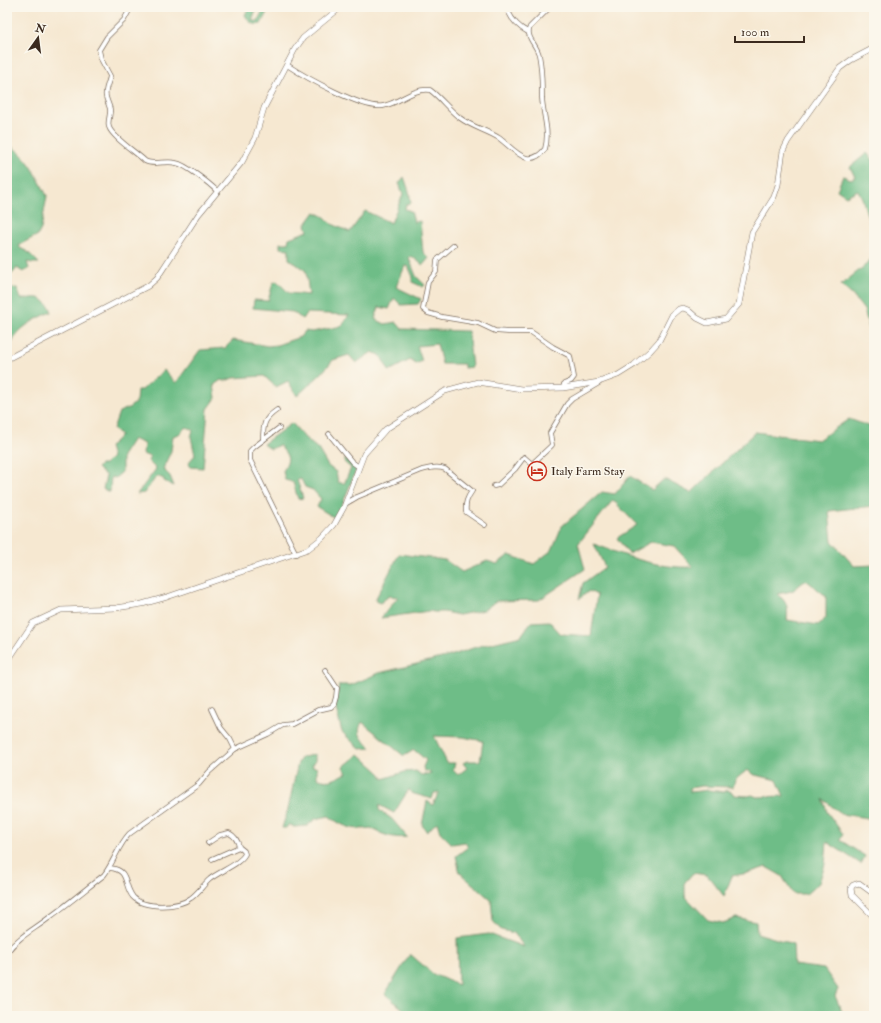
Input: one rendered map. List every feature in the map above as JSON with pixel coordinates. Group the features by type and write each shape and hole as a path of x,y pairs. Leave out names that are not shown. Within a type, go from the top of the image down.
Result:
{"street":[{"path":"131,7 124,20 107,37 99,50 101,59 110,76 106,91 106,97 110,107 108,124 109,129 145,161 149,163 177,163 217,191"},
{"path":"7,358 148,286 158,278 198,215 242,162 255,138 264,108 295,49 303,38 341,7"},
{"path":"509,7 508,11 510,16 521,28 528,32"},
{"path":"287,66 356,101 376,106 388,104 409,94 430,90 460,118 498,138 520,156 531,158 538,156 545,149 547,134 542,98 542,71 539,53 528,35 528,32 530,27 550,7"},
{"path":"7,664 34,623 62,610 116,608 142,604 167,597 308,549 322,538 334,525 345,504 364,454 386,429 445,392 478,382 521,389 563,388 599,382 618,375 634,365 650,351 659,341 672,315 679,309 683,308 688,310 696,318 707,323 726,319 739,304 752,232 774,197 778,185 784,151 788,141 840,68 850,60 874,48"},
{"path":"454,245 437,260 436,272 428,282 423,309 428,313 442,317 478,323 495,331 531,332 553,347 570,356 574,377 571,381 564,384 563,388"},
{"path":"532,464 552,445 550,434 569,401 599,382"},
{"path":"264,440 264,424 268,416 277,410"},
{"path":"280,428 250,451 250,460 296,554"},
{"path":"329,434 352,462 359,467"},
{"path":"494,486 498,486 524,458 532,464 537,471"},
{"path":"345,504 357,497 422,470 429,468 441,468 472,491 465,506 466,512 485,525"},
{"path":"7,952 15,942 50,918 104,875 110,868 124,839 129,834 199,784 209,772 235,749 268,734 283,725 292,724 318,710 331,707 334,704 337,688 325,670"},
{"path":"212,709 221,728 230,739 235,749"},
{"path":"110,868 116,868 123,874 130,892 133,897 139,901 152,905 176,904 190,898 210,880 240,860 245,854 239,847 236,838 229,833 220,834 208,843"},
{"path":"212,859 239,847"},
{"path":"874,894 859,883 853,885 851,888 852,894 874,917"}],"green space":[{"path":"249,7 257,7 252,20 257,22 265,7 269,8 261,24 253,24 245,15"},
{"path":"7,145 27,160 47,196 41,229 38,235 19,245 20,248 28,252 39,263 27,262 29,269 23,272 17,268 8,276 7,275"},
{"path":"867,153 874,161 874,238 862,198 858,190 846,196 837,190 843,176 851,179 855,177 850,167"},
{"path":"404,177 411,203 406,204 405,209 411,211 414,222 420,221 423,252 429,258 423,265 411,256 409,258 416,276 425,285 423,287 412,282 413,277 408,266 405,266 396,287 421,299 418,304 401,305 394,298 389,309 379,307 375,319 385,324 396,322 402,329 468,331 472,367 464,368 464,364 442,364 437,344 417,346 422,361 416,364 410,360 389,371 380,355 372,352 356,363 349,355 333,360 321,374 297,396 288,381 276,387 264,376 233,378 225,381 221,380 214,385 216,398 208,409 203,468 190,467 189,462 195,455 191,437 193,430 186,427 179,434 173,436 171,451 163,469 170,476 174,486 157,476 144,493 137,494 156,469 148,461 150,457 143,454 144,444 133,439 122,456 122,472 115,478 111,477 110,492 103,489 106,476 97,468 100,465 104,465 112,457 109,447 121,435 113,429 119,412 129,408 136,402 137,390 142,390 164,370 176,383 200,350 225,348 233,340 268,346 277,345 300,337 305,331 312,332 342,326 349,315 308,313 302,319 293,312 253,308 254,300 268,301 273,283 277,281 289,293 309,295 306,271 289,259 289,249 280,248 280,243 288,243 289,238 308,231 306,224 315,212 325,217 332,224 350,232 365,211 391,223 403,194 399,183"},
{"path":"874,255 874,345 864,310 853,296 841,285 867,264"},
{"path":"17,288 21,299 41,299 51,309 51,312 28,324 19,332 12,343 7,344 7,289"},
{"path":"849,419 874,428 874,506 829,511 832,541 854,566 874,565 874,819 841,814 823,799 827,812 843,834 840,840 865,856 861,864 827,842 825,864 819,883 806,894 793,894 782,876 766,867 732,876 724,896 707,875 693,873 685,882 685,896 708,920 723,923 736,918 756,922 757,933 793,944 794,965 824,969 838,989 835,996 844,1016 408,1016 409,1014 385,994 410,954 433,974 458,985 457,938 489,934 524,947 514,933 501,930 493,921 491,900 460,873 456,856 468,847 465,842 452,844 440,832 437,822 427,832 422,825 427,801 433,805 439,792 434,793 432,799 411,793 409,789 394,813 379,805 379,810 392,819 407,837 389,836 371,828 359,829 349,827 339,823 329,816 315,819 307,826 294,827 289,824 286,828 282,828 288,809 298,763 301,758 315,754 315,761 312,766 317,768 317,778 321,780 332,780 347,773 343,767 359,754 381,774 383,779 404,772 416,771 421,775 431,774 430,772 424,771 423,767 426,760 414,750 404,756 362,722 359,730 360,734 371,748 360,749 342,732 335,705 339,685 351,685 379,673 450,656 476,647 521,636 531,622 549,621 561,634 591,636 597,595 589,591 579,599 583,583 605,567 594,544 655,564 693,567 674,546 651,542 629,554 617,538 637,525 613,500 578,544 585,569 539,600 496,601 484,610 459,615 429,611 381,618 398,597 389,596 380,603 375,600 399,554 445,560 462,572 487,561 497,564 509,555 534,564 552,550 562,526 602,492 615,494 630,476 652,490 664,479 691,493 755,432 818,440","holes":["806,580 826,596 826,618 818,625 787,620 785,602 777,594 792,591","434,736 463,737 483,741 480,761 467,761 463,763 467,768 458,775 453,770 455,763 447,763","747,770 755,775 777,780 784,796 757,797 752,795 734,795 732,792 727,790 724,792 709,790 690,792 690,788 702,786 733,787 735,780"]},
{"path":"292,423 305,438 318,449 328,466 336,472 338,482 344,484 351,468 344,462 345,459 357,468 335,518 317,507 321,499 313,490 305,487 301,479 297,480 303,498 298,499 293,482 285,480 283,471 288,460 286,455 279,445 271,449 263,444"}],"place":[{"name":"Italy Farm Stay","path":"537,471"}]}
